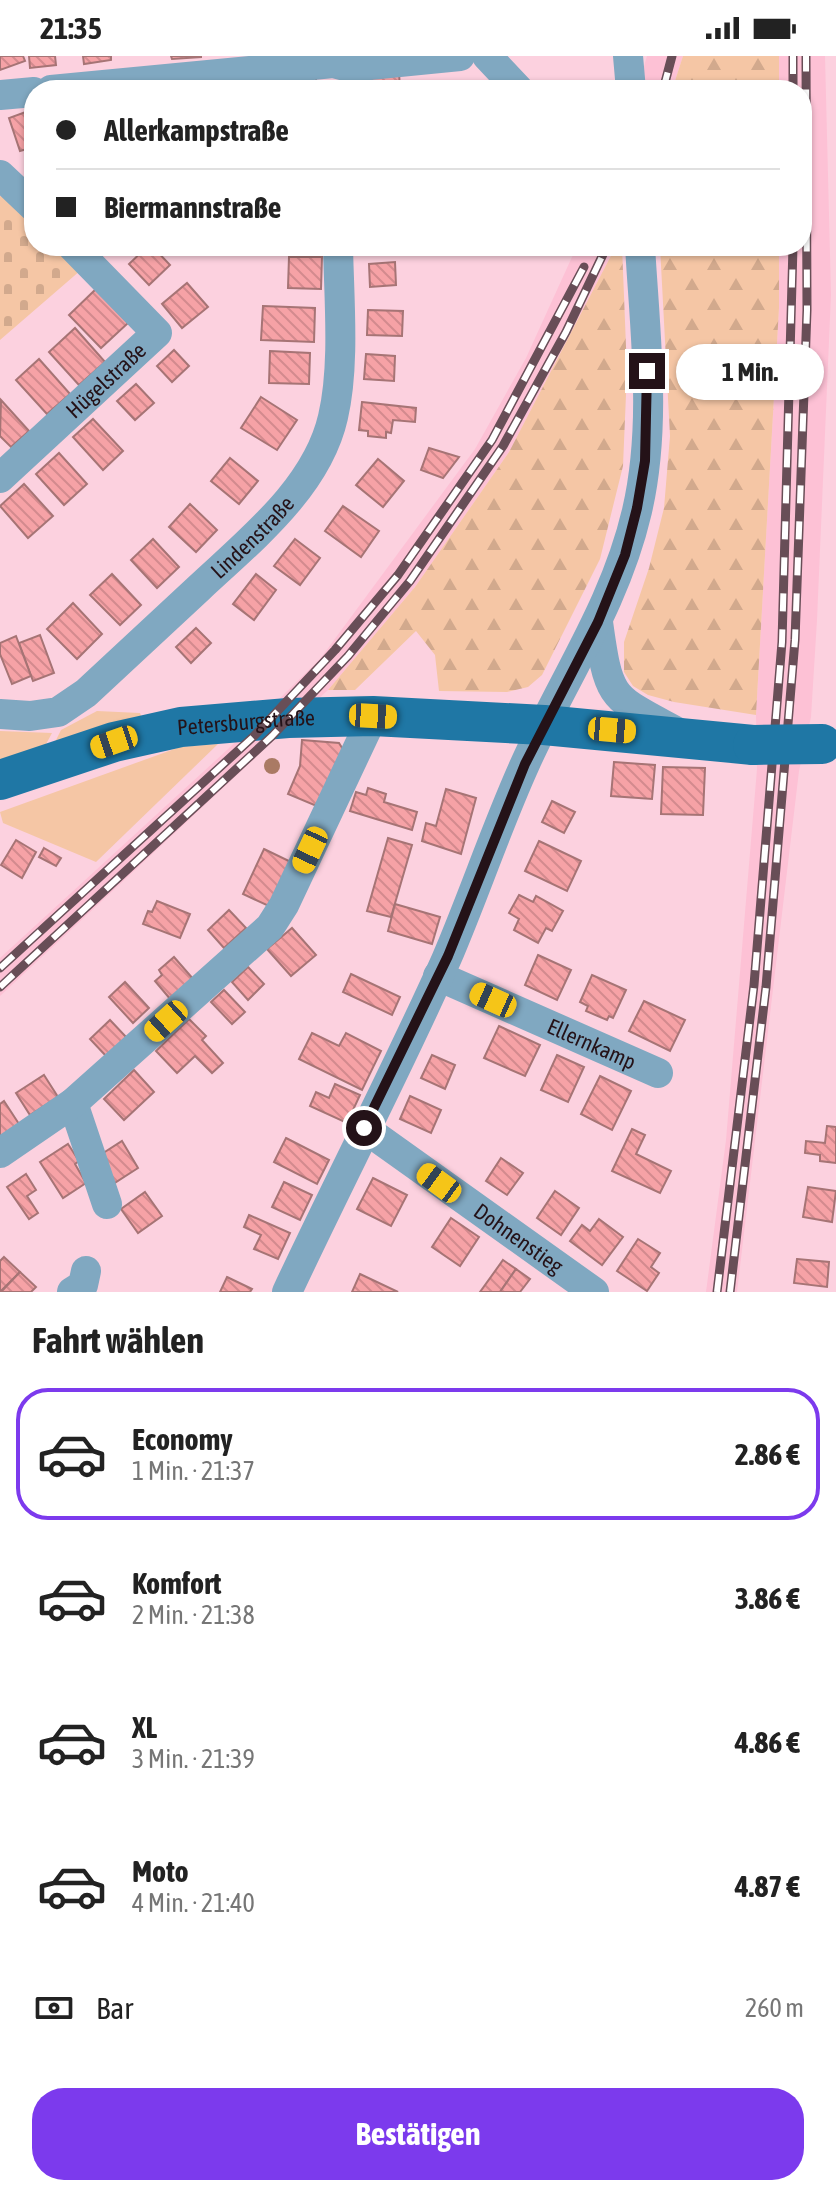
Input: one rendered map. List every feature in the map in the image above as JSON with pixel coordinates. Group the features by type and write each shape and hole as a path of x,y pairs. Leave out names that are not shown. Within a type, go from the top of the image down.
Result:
{"main road":[{"name":"Petersburgstraße","path":"0,780 114,742 181,727 288,718 373,716 544,725 753,745 829,744"}],"street":[{"path":"192,80 333,70 460,56"},
{"path":"487,56 510,80"},
{"path":"628,56 630,80"},
{"path":"0,95 24,93"},
{"path":"0,175 24,198"},
{"name":"Hügelstraße","path":"0,478 157,333 82,256"},
{"name":"Lindenstraße","path":"0,714 30,716 58,712 86,693 279,514 323,445 333,418 340,325 338,256"},
{"path":"287,1292 438,976 525,764 598,622 625,555 645,461 647,371 641,256"},
{"path":"598,622 604,667 614,692 623,702 687,737"},
{"path":"0,1153 73,1103 270,927 284,905 373,716"},
{"name":"Ellernkamp","path":"438,976 658,1073"},
{"path":"73,1103 107,1204"},
{"name":"Dohnenstieg","path":"364,1128 594,1292"}],"shaded area":[{"path":"647,56 683,56 675,80 640,80"},
{"path":"779,56 825,56 831,294 817,620 811,717 799,771 737,1292 706,1292 726,1140 757,769 756,715 779,308 779,256 812,256 812,80 779,80"},
{"path":"572,256 611,256 509,452 415,587 328,690 0,996 0,958 227,750 320,659 475,449 526,358"}],"green space":[{"path":"683,56 779,56 779,80 675,80"},
{"path":"0,196 14,201 24,212 24,256 68,256 81,270 0,340"},
{"path":"611,256 622,256 627,371 623,466 600,559 542,675 528,687 507,692 439,691 435,655 416,631 355,690 328,690 415,587 509,452"},
{"path":"661,256 779,256 779,308 756,715 648,695 633,686 624,672 624,642 649,568 664,508 670,436"},
{"path":"97,711 140,713 142,718 54,744 61,730"},
{"path":"0,731 52,733 45,746 0,760"},
{"path":"218,744 96,862 3,823 0,812 180,747"}],"building":[{"path":"0,56 23,56 25,61 0,70"},
{"path":"29,56 55,56 56,65 30,68"},
{"path":"83,56 111,56 111,60 84,64"},
{"path":"171,56 201,56 201,57 172,59"},
{"path":"399,72 399,80 362,80 362,74"},
{"path":"316,77 316,80 271,79"},
{"path":"24,113 24,150 20,151 9,118"},
{"path":"137,256 161,256 170,265 149,285 129,264"},
{"path":"289,257 322,257 321,289 288,288"},
{"path":"395,262 396,285 370,287 369,264"},
{"path":"187,283 208,307 182,328 162,304"},
{"path":"96,289 128,323 101,348 69,315"},
{"path":"263,306 315,308 314,342 261,340"},
{"path":"368,310 403,311 402,336 367,335"},
{"path":"75,328 105,362 79,385 49,352"},
{"path":"174,350 189,366 172,382 157,366"},
{"path":"270,351 310,353 309,384 269,383"},
{"path":"366,354 395,356 394,381 364,379"},
{"path":"39,359 70,394 47,414 16,380"},
{"path":"136,384 154,403 135,420 117,401"},
{"path":"261,397 297,420 277,450 241,428"},
{"path":"1,400 29,431 11,447 0,436"},
{"path":"362,402 416,408 415,422 393,420 391,433 386,432 386,438 368,436 368,431 359,430"},
{"path":"93,419 123,451 103,470 73,437"},
{"path":"429,448 459,457 443,478 421,470"},
{"path":"59,453 87,484 64,505 36,474"},
{"path":"230,458 258,481 239,504 211,481"},
{"path":"378,459 404,481 383,507 356,485"},
{"path":"24,484 53,516 28,538 0,506"},
{"path":"190,504 217,530 196,552 169,527"},
{"path":"343,506 379,531 361,557 325,531"},
{"path":"153,539 179,567 157,588 131,560"},
{"path":"295,539 320,558 300,585 274,566"},
{"path":"112,574 141,605 120,625 90,595"},
{"path":"256,574 276,590 254,620 233,604"},
{"path":"73,603 102,634 77,659 47,629"},
{"path":"196,628 211,643 191,663 176,647"},
{"path":"40,635 54,673 33,681 19,643"},
{"path":"16,636 31,676 12,684 0,654 0,643"},
{"path":"302,740 339,743 344,751 319,807 288,794 300,766"},
{"path":"614,762 655,765 652,799 611,796"},
{"path":"663,767 705,768 703,815 661,814"},
{"path":"368,788 386,794 384,802 417,812 412,830 350,811 356,792 366,795"},
{"path":"446,789 476,798 461,854 422,841 426,823 436,826"},
{"path":"552,801 575,812 564,833 542,822"},
{"path":"388,838 412,845 391,917 367,911"},
{"path":"16,840 36,852 22,878 1,865"},
{"path":"539,841 581,861 567,891 525,871"},
{"path":"44,848 61,858 56,866 39,857"},
{"path":"264,849 291,862 271,907 243,894"},
{"path":"519,895 533,902 536,896 563,911 552,931 546,928 538,943 514,930 519,919 509,913"},
{"path":"157,901 190,914 180,938 143,924 148,911 152,912"},
{"path":"395,904 440,917 432,944 388,931"},
{"path":"229,910 246,928 224,948 208,930"},
{"path":"292,928 316,955 291,976 267,949"},
{"path":"538,955 571,970 557,1000 525,985"},
{"path":"174,957 194,980 171,1000 155,981 162,975 159,970"},
{"path":"248,967 264,984 248,1000 232,982"},
{"path":"351,974 400,997 392,1015 343,992"},
{"path":"592,975 626,990 613,1018 609,1016 607,1020 586,1011 588,1006 580,1002"},
{"path":"125,982 149,1008 133,1023 109,997"},
{"path":"224,990 245,1012 232,1024 211,1002"},
{"path":"644,1001 685,1020 670,1051 629,1031"},
{"path":"189,1019 206,1036 202,1040 223,1063 212,1073 195,1056 177,1073 156,1051"},
{"path":"110,1020 127,1038 107,1057 90,1039"},
{"path":"499,1026 540,1045 525,1076 484,1058"},
{"path":"312,1033 339,1046 346,1033 381,1051 362,1090 299,1059"},
{"path":"432,1055 455,1065 445,1089 421,1078"},
{"path":"557,1055 584,1067 568,1102 541,1090"},
{"path":"134,1070 154,1092 124,1120 104,1099"},
{"path":"44,1075 58,1097 30,1115 16,1093"},
{"path":"600,1076 631,1091 612,1130 581,1114"},
{"path":"335,1084 360,1095 347,1123 310,1106 316,1092 329,1098"},
{"path":"410,1096 441,1110 431,1133 400,1119"},
{"path":"4,1101 19,1124 0,1138 0,1104"},
{"path":"827,1126 836,1127 836,1163 820,1161 820,1155 805,1153 806,1141 825,1143"},
{"path":"632,1129 645,1135 636,1154 671,1171 660,1193 612,1171"},
{"path":"286,1138 329,1160 317,1184 274,1162"},
{"path":"122,1141 138,1168 113,1184 97,1157"},
{"path":"68,1144 79,1161 75,1164 86,1183 63,1198 40,1162"},
{"path":"501,1158 523,1173 507,1195 486,1181"},
{"path":"26,1174 36,1190 27,1196 38,1213 29,1219 7,1187"},
{"path":"373,1178 407,1195 391,1226 357,1209"},
{"path":"284,1182 312,1195 300,1220 272,1207"},
{"path":"808,1187 836,1191 832,1222 803,1217"},
{"path":"555,1191 579,1208 561,1235 537,1218"},
{"path":"145,1192 162,1216 138,1233 121,1209"},
{"path":"249,1215 290,1233 278,1259 254,1249 261,1235 244,1227"},
{"path":"451,1218 479,1237 460,1266 432,1247"},
{"path":"599,1219 623,1237 602,1265 570,1241 582,1225 590,1231"},
{"path":"638,1239 660,1253 651,1267 659,1273 647,1291 617,1271"},
{"path":"4,1257 20,1272 0,1292 0,1261"},
{"path":"797,1259 829,1262 827,1287 794,1283"},
{"path":"503,1260 516,1269 500,1292 480,1292"},
{"path":"516,1269 530,1279 520,1292 500,1292"},
{"path":"20,1272 36,1287 31,1292 1,1292"},
{"path":"360,1274 398,1292 352,1292"},
{"path":"227,1277 252,1289 250,1292 220,1292"}],"railway":[{"path":"666,80 672,56"},
{"path":"793,56 793,80"},
{"path":"806,56 806,80"},
{"path":"0,987 272,736 348,656 410,581 503,446 566,332 602,256"},
{"path":"717,1292 754,985 782,642 793,256"},
{"path":"730,1292 766,987 795,640 807,256"},
{"path":"0,968 254,736 335,650 398,575 492,440 584,267"}],"route":[{"path":"364,1128 448,956 525,764 598,622 625,555 645,461 647,371"}]}
